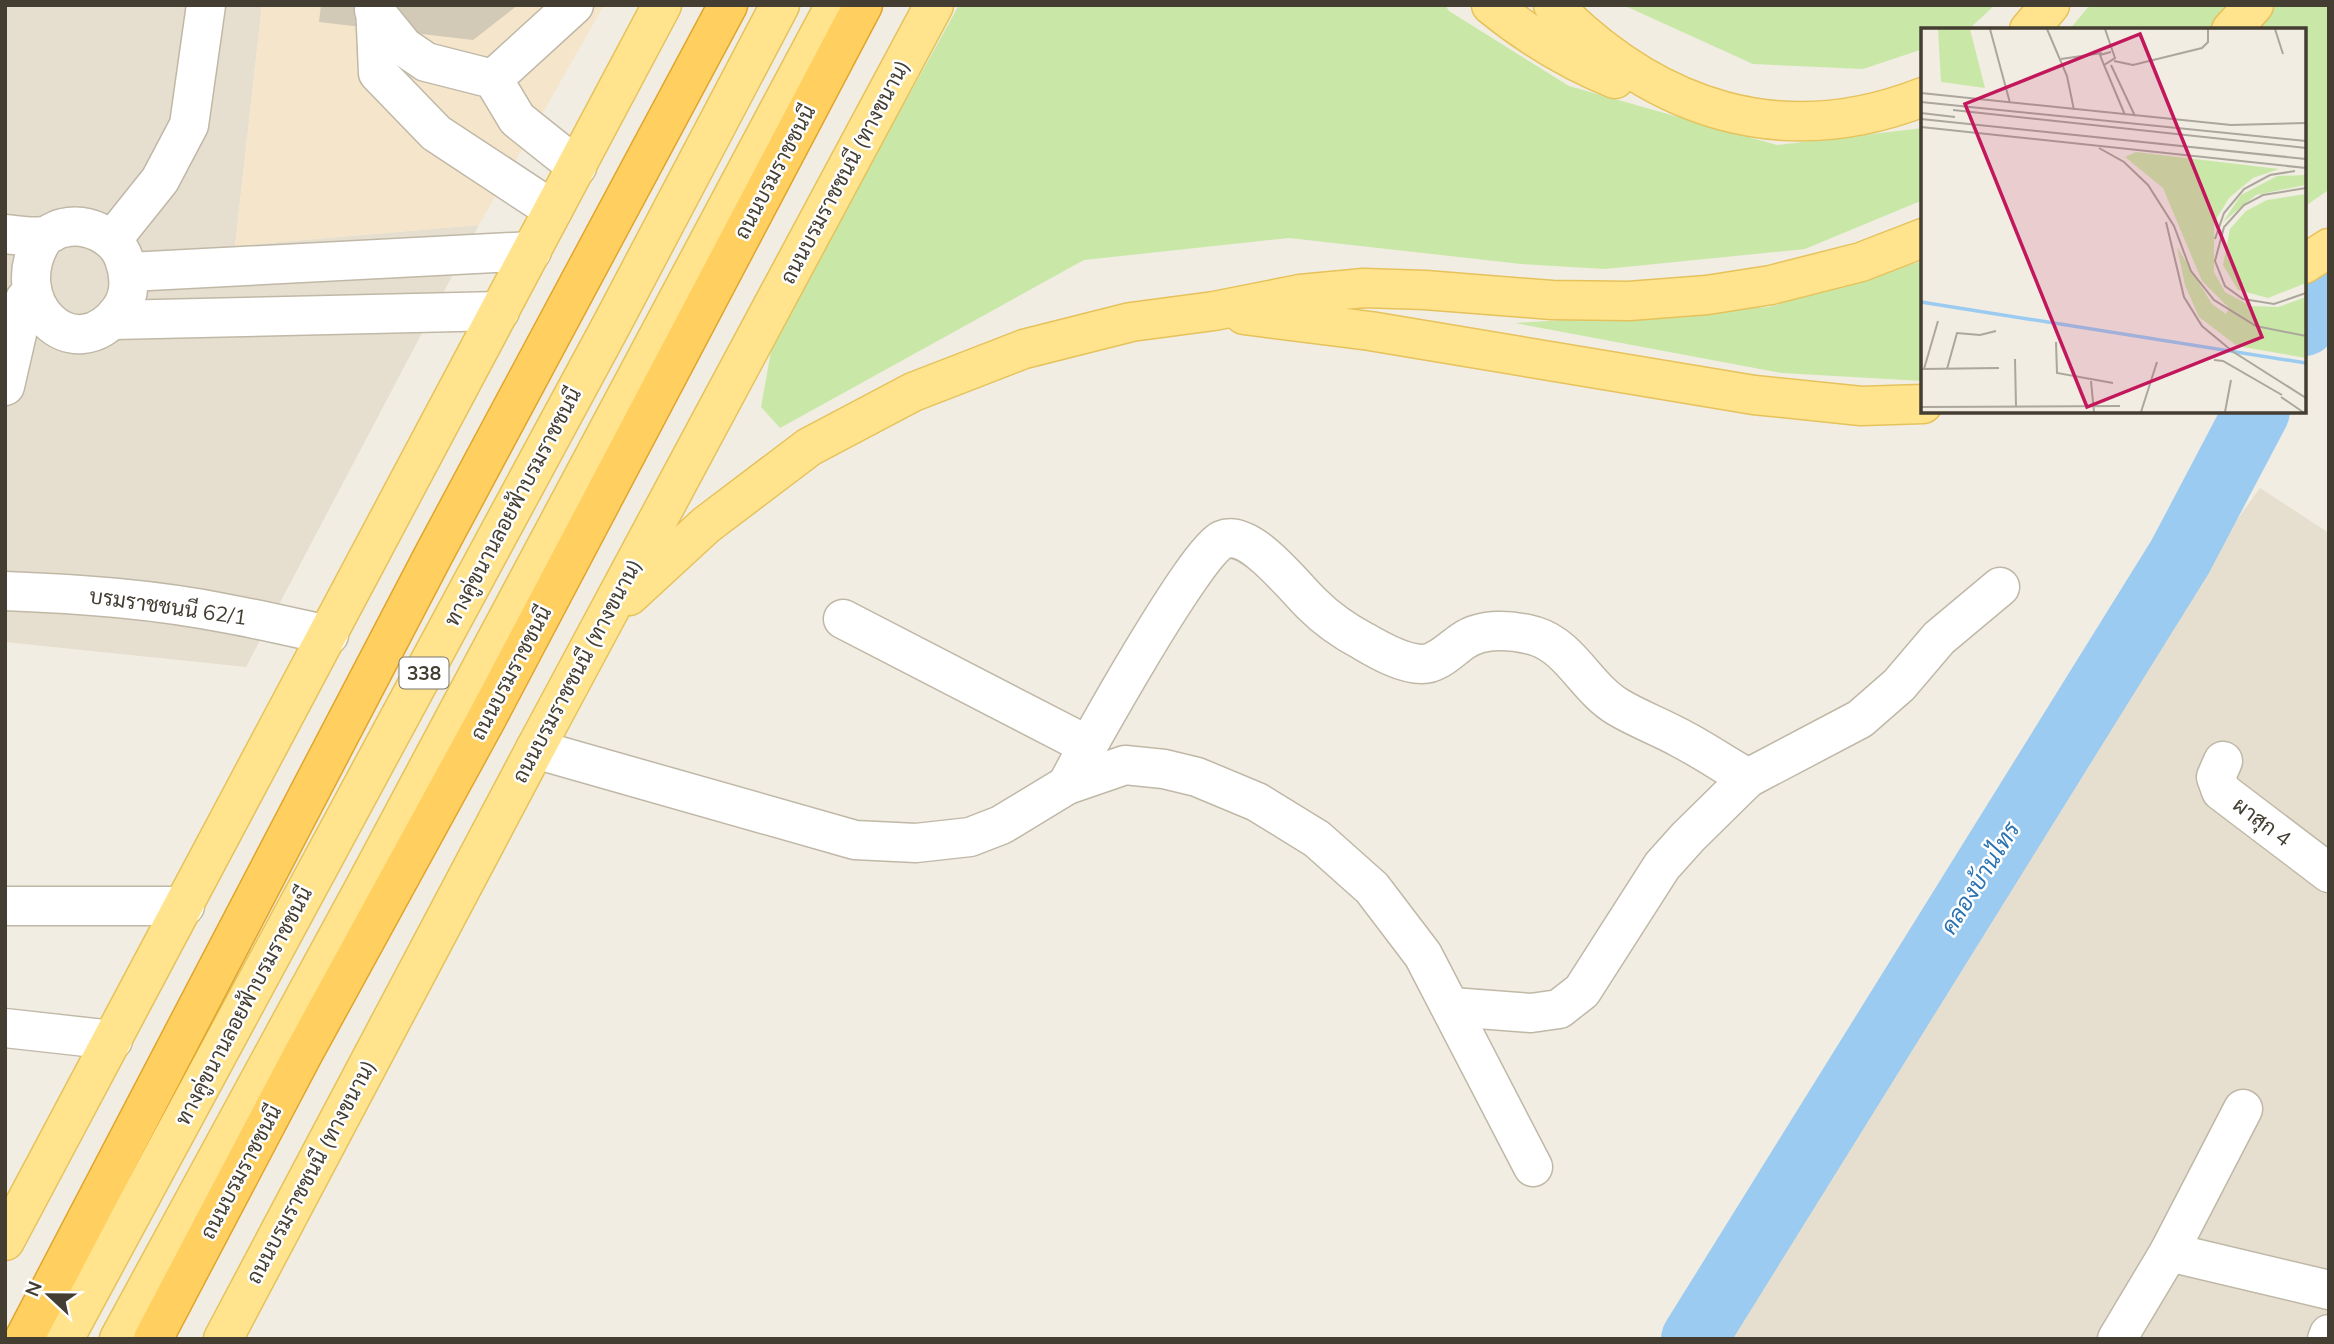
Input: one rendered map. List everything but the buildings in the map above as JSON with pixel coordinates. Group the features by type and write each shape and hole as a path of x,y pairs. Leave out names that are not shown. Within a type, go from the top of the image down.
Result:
{"highway":[{"name":"338","path":"24,1339 427,566 728,5"},
{"name":"ถนนบรมราชชนนี","path":"153,1339 303,1054 487,718 863,5"},
{"path":"13,1339 83,1229"}],"main road":[{"path":"5,1241 662,5"},
{"name":"ทางคู่ขนานลอยฟ้าบรมราชชนนี","path":"64,1339 580,384 780,5"},
{"name":"338","path":"119,1339 363,890 835,5"},
{"name":"ถนนบรมราชชนนี (ทางขนาน)","path":"223,1339 934,5"},
{"path":"1491,5 1551,48 1593,70 1639,88 1743,116 1777,120 1847,116 1897,107 1921,98"},
{"path":"1553,5 1584,35 1622,65 1671,93 1706,107"},
{"path":"2031,28 2050,5"},
{"path":"2233,28 2254,5"},
{"path":"606,617 706,525 809,447 913,392 1024,349 1131,322 1214,311 1300,294 1364,288 1552,300 1629,301 1707,295 1771,285 1861,262 1921,239"},
{"path":"2306,263 2329,248"},
{"path":"1214,311 1370,331 1754,396 1861,406 1921,404"}],"street":[{"path":"120,256 189,125 206,5"},
{"path":"493,79 574,5"},
{"path":"374,7 404,47 426,62 493,79 517,119 577,167"},
{"path":"374,7 378,73 436,133 554,210"},
{"path":"112,320 122,307 128,290 120,256 97,230 79,226 61,228 45,236 32,249 24,265 22,283 25,299 34,314 47,326 63,332 80,334 112,320 500,311"},
{"path":"5,234 45,236"},
{"path":"120,256 532,251"},
{"path":"5,386 25,299"},
{"path":"1067,785 1087,745 1187,582 1209,550 1220,540 1231,538 1252,545 1314,606 1363,641 1405,661 1424,664 1440,658 1465,639 1481,633 1504,631 1536,637 1557,647 1597,692 1617,707 1681,738 1748,778"},
{"path":"1452,1007 1531,1013 1559,1009 1583,991 1662,866 1688,836 1748,778 1860,719 1899,685 1939,638 2000,587"},
{"name":"บรมราชชนนี 62/1","path":"5,592 85,594 169,604 227,613 329,635"},
{"path":"843,619 1087,745"},
{"path":"536,748 855,840 916,843 970,838 1001,825 1067,785 1125,765 1164,769 1197,777 1257,802 1317,839 1372,888 1423,954 1533,1167"},
{"name":"ผาสุก 4","path":"2222,761 2216,777 2221,791 2329,873"},
{"path":"5,906 185,906"},
{"path":"5,1028 113,1040"},
{"path":"2117,1339 2169,1252 2243,1109"},
{"path":"2169,1252 2329,1290"}],"shaded area":[{"path":"5,5 262,5 235,246 479,225 246,667 5,642"},
{"path":"262,5 604,5 479,225 235,246"},
{"path":"2260,488 2329,533 2329,1339 1709,1339 2116,687"}],"green space":[{"path":"959,5 1445,5 1449,11 1569,86 1777,145 1921,128 1921,201 1805,249 1605,269 1521,264 1289,238 1084,260 780,428 761,407 773,340"},
{"path":"1623,5 1995,5 1970,28 1921,28 1921,50 1863,69 1753,64"},
{"path":"2090,5 2329,5 2329,188 2306,206 2306,28 2071,28"},
{"path":"1921,262 1921,381 1782,373 1515,323 1769,307"}],"waterway":[{"name":"คลองบ้านไทร","path":"2306,319 2329,277"},
{"name":"คลองบ้านไทร","path":"1694,1339 2180,557 2256,413"}]}
